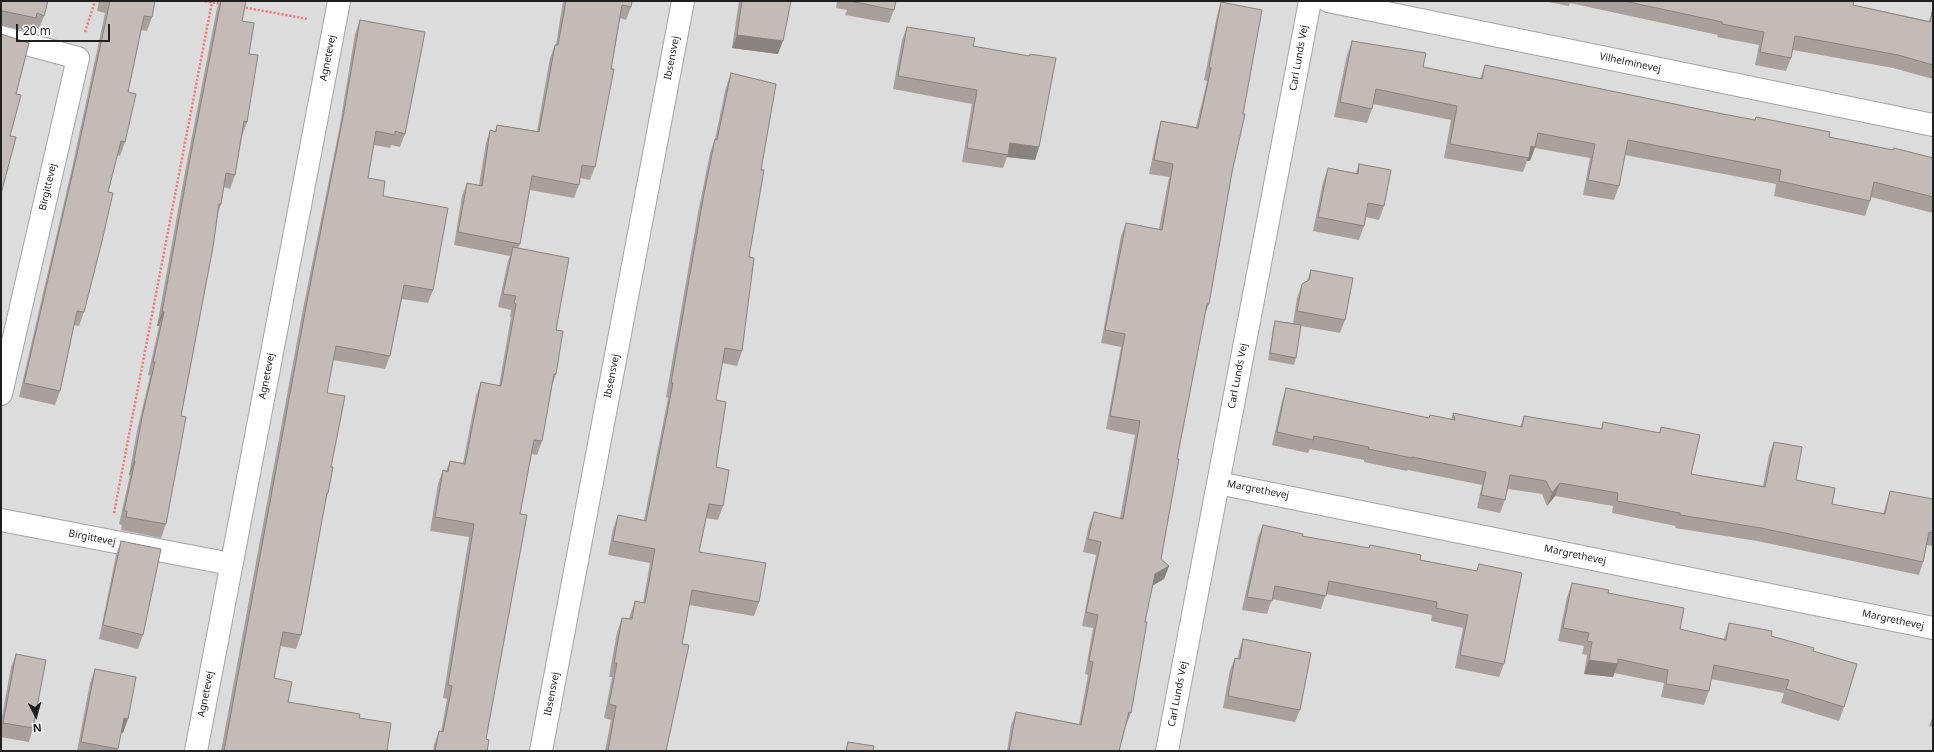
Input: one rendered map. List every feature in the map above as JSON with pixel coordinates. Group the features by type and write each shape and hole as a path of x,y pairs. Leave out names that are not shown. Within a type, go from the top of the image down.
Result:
{"street":[{"name":"Agnetevej","path":"196,751 338,1"},
{"name":"Ibsensvej","path":"541,751 682,1"},
{"name":"Carl Lunds Vej","path":"1167,751 1310,1"},
{"name":"Vilhelminevej","path":"1328,1 1933,125"},
{"path":"1,38 78,58"},
{"name":"Birgittevej","path":"1,394 78,58"},
{"name":"Margrethevej","path":"1218,483 1933,628"},
{"name":"Birgittevej","path":"1,520 231,564"}],"path":[{"path":"78,58 95,1"},
{"path":"205,1 227,5"},
{"path":"108,541 212,2"},
{"path":"235,6 334,24"}],"shaded area":[{"path":"1,1 1933,1 1933,751 1,751"}],"building":[{"path":"1,1 48,1 44,16 37,13 36,18 3,11 1,12"},
{"path":"110,1 155,1 152,17 144,16 128,92 136,94 125,142 121,141 108,192 113,193 84,312 77,311 60,391 24,383 77,154"},
{"path":"221,1 246,1 242,21 254,23 249,54 258,55 247,122 244,121 235,175 226,173 221,204 219,204 213,247 181,416 186,417 166,524 126,517 127,511 124,511 135,461 142,417 155,362 153,362 164,312 162,312 189,164"},
{"path":"566,1 632,1 631,7 622,5 611,69 614,69 595,167 582,165 579,185 532,176 520,244 458,232 467,183 482,186 490,130 496,132 497,125 539,132 555,45 558,45"},
{"path":"742,1 791,1 783,41 737,35"},
{"path":"850,1 896,1 894,10"},
{"path":"1624,1 1854,1 1853,5 1930,22 1933,12 1933,65 1898,55 1795,36 1791,58 1760,52 1764,32 1722,24 1722,22"},
{"path":"1221,2 1262,10 1243,114 1245,114 1232,172 1209,304 1207,304 1177,459 1179,459 1161,559 1169,566 1155,574 1145,622 1147,622 1131,713 1129,712 1119,751 1009,751 1016,712 1081,725 1093,662 1089,661 1098,615 1086,612 1101,542 1088,539 1094,512 1123,519 1140,421 1110,416 1125,334 1105,330 1126,223 1162,230 1173,164 1154,160 1161,121 1198,128 1211,68 1209,67"},
{"path":"360,20 425,32 405,134 395,131 395,135 376,131 368,178 385,181 383,196 448,208 433,290 404,285 390,356 336,346 327,393 345,396 331,467 333,467 301,635 283,632 274,678 292,682 288,702 360,714 359,718 391,723 387,751 224,751 308,296 343,117"},
{"path":"907,27 975,38 973,46 1029,56 1030,54 1056,58 1039,147 1010,143 1008,155 967,148 977,90 898,76"},
{"path":"1,34 29,43 16,94 21,95 10,136 16,137 1,194"},
{"path":"1352,41 1426,53 1423,67 1482,79 1485,65 1723,114 1755,120 1756,117 1830,132 1829,137 1893,150 1894,148 1933,158 1933,197 1874,182 1870,201 1779,181 1781,170 1628,140 1619,186 1588,180 1595,144 1538,133 1535,147 1531,146 1529,158 1450,144 1457,106 1376,89 1372,109 1340,102"},
{"path":"731,73 776,84 761,170 764,170 749,257 754,258 742,351 725,348 716,400 726,402 716,467 729,470 723,506 709,504 699,552 766,563 759,602 692,590 682,644 689,645 666,751 608,751 616,706 609,704 617,663 614,663 622,618 632,619 635,601 645,603 655,549 613,541 618,515 646,521 673,383 671,383 703,199 715,139 717,140"},
{"path":"1359,164 1391,170 1384,206 1368,203 1364,226 1318,217 1328,168 1358,174"},
{"path":"513,247 569,258 556,330 563,331 542,441 534,440 520,514 527,515 486,739 489,740 487,751 435,751 439,731 443,732 452,686 448,685 474,524 435,517 443,470 448,472 450,461 465,464 481,382 501,386 516,304 514,303 516,296 503,294"},
{"path":"1311,270 1353,278 1345,320 1297,311 1302,284 1309,280"},
{"path":"1275,321 1301,325 1296,358 1270,353"},
{"path":"1286,388 1429,418 1430,415 1455,420 1453,413 1522,427 1524,416 1602,429 1603,422 1660,433 1661,427 1700,435 1691,474 1765,487 1774,442 1802,447 1796,480 1835,488 1832,504 1885,514 1890,491 1933,499 1933,533 1929,532 1923,562 1761,528 1680,515 1680,513 1617,501 1618,493 1560,483 1552,493 1546,481 1510,475 1505,500 1481,495 1486,472 1368,449 1369,447 1314,436 1313,440 1277,432"},
{"path":"1263,525 1303,534 1302,536 1369,548 1370,545 1421,555 1420,560 1477,571 1479,564 1522,573 1504,664 1460,655 1468,615 1436,608 1437,602 1329,581 1326,596 1275,586 1272,601 1247,597"},
{"path":"121,541 161,549 143,635 103,625"},
{"path":"1572,583 1609,590 1608,593 1684,608 1680,629 1726,640 1729,623 1772,631 1771,636 1814,648 1813,651 1857,664 1844,707 1786,689 1789,680 1714,665 1709,691 1666,684 1668,670 1618,659 1618,664 1589,660 1592,642 1587,641 1589,633 1563,628"},
{"path":"1243,639 1311,653 1300,710 1228,696 1235,658 1240,659"},
{"path":"16,654 46,660 33,728 3,723"},
{"path":"95,669 136,677 128,719 124,718 118,749 81,742"},
{"path":"848,742 874,746 873,751 846,751"}]}
